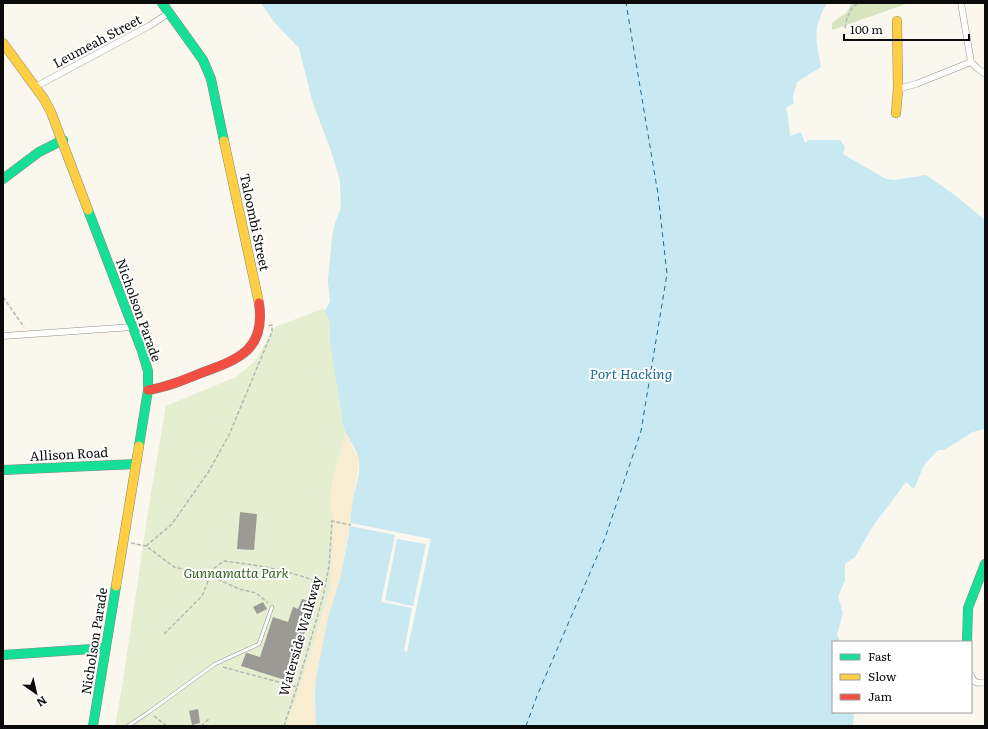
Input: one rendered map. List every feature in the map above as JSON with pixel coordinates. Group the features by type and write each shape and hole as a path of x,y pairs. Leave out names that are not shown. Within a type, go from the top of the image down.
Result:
{"street":[{"name":"Taloombi Street","path":"148,390 165,387 231,362 250,348 260,327 259,301 212,83 203,60 162,3"},
{"path":"961,3 971,62 985,74"},
{"name":"Leumeah Street","path":"35,87 145,28 169,13"},
{"path":"896,113 898,89 897,21"},
{"name":"Nicholson Parade","path":"3,43 48,104 63,140 142,351 148,371 148,390 94,726"},
{"path":"898,89 916,84 971,62"},
{"path":"3,180 41,150 63,140"},
{"path":"3,336 133,327"},
{"name":"Allison Road","path":"3,470 136,464"},
{"path":"967,641 968,608 985,564"},
{"path":"3,655 106,648"},
{"path":"972,677 976,682 985,682"}],"lane":[{"path":"128,726 215,664 259,644 272,607"}],"path":[{"path":"845,28 847,18 853,6 861,3"},
{"path":"3,297 22,323 26,334"},
{"path":"146,546 172,524 179,515 201,483 229,435 272,332 272,325 260,327"},
{"name":"Waterside Walkway","path":"284,726 297,687 325,585 329,566 332,521 351,525"},
{"path":"124,541 146,546 174,567 211,576 239,589 256,593 272,607"},
{"path":"164,634 202,596 213,569 224,560 260,565 304,576 325,585"},
{"path":"215,664 297,687"},
{"path":"149,712 167,726"},
{"path":"201,726 209,719"}],"green space":[{"name":"Gunnamatta Park","path":"261,3 420,3 429,270 353,499 358,480 358,456 355,448 344,431 344,439 333,478 330,505 334,520 331,587 287,726 115,726 166,406 236,377 255,361 275,327 325,308 326,311 330,301 328,281 332,235 341,207 340,180 331,151 313,104 299,48 275,23"},
{"path":"850,3 909,3 832,30 832,23 847,12"}],"sand":[{"path":"344,429 359,460 341,574 325,632 318,726 286,726 308,662 331,587 334,520 330,505 333,478 344,439"}],"water":[{"name":"Port Hacking","path":"261,3 827,3 819,20 816,34 821,67 797,82 793,97 794,103 786,108 790,136 801,132 805,143 809,140 840,140 845,147 843,154 886,179 895,180 926,175 956,196 985,220 985,429 973,432 944,450 938,450 924,465 914,489 906,482 873,526 855,557 845,564 845,580 838,597 843,613 837,635 840,641 832,641 832,713 854,713 853,726 316,726 316,679 327,622 340,579 348,538 353,499 360,470 357,453 344,429 330,341 330,323 325,311 330,301 328,281 332,239 335,223 341,207 340,180 312,99 299,48 275,23"}],"pier":[{"path":"351,523 431,539 407,652 404,651 412,608 381,602 395,535 350,526","holes":["397,539 426,544 413,606 385,600"]}],"building":[{"path":"240,512 257,514 254,550 237,549"},
{"path":"302,599 315,603 288,681 241,666 246,653 260,657 273,617 288,622 293,607 298,609"},
{"path":"263,602 267,609 257,614 253,607"},
{"path":"198,709 200,723 192,725 189,711"}],"ferry route":[{"path":"526,726 537,696 605,538 641,431 667,274 658,194 626,3"}],"traffic: fast":[{"path":"162,3 203,60 211,79 224,141"},
{"path":"3,179 39,152 63,140"},
{"path":"88,210 142,351 148,371 148,390 139,446"},
{"path":"3,470 136,464"},
{"path":"967,641 968,608 985,564"},
{"path":"93,726 116,586"},
{"path":"3,655 106,648"}],"traffic: slow":[{"path":"896,113 898,89 897,21"},
{"path":"3,43 44,99 51,112 88,210"},
{"path":"224,141 259,303"},
{"path":"116,586 139,446"}],"traffic: jam":[{"path":"148,390 175,383 215,368 238,357 247,350 254,342 258,332 260,319 259,303"}]}
